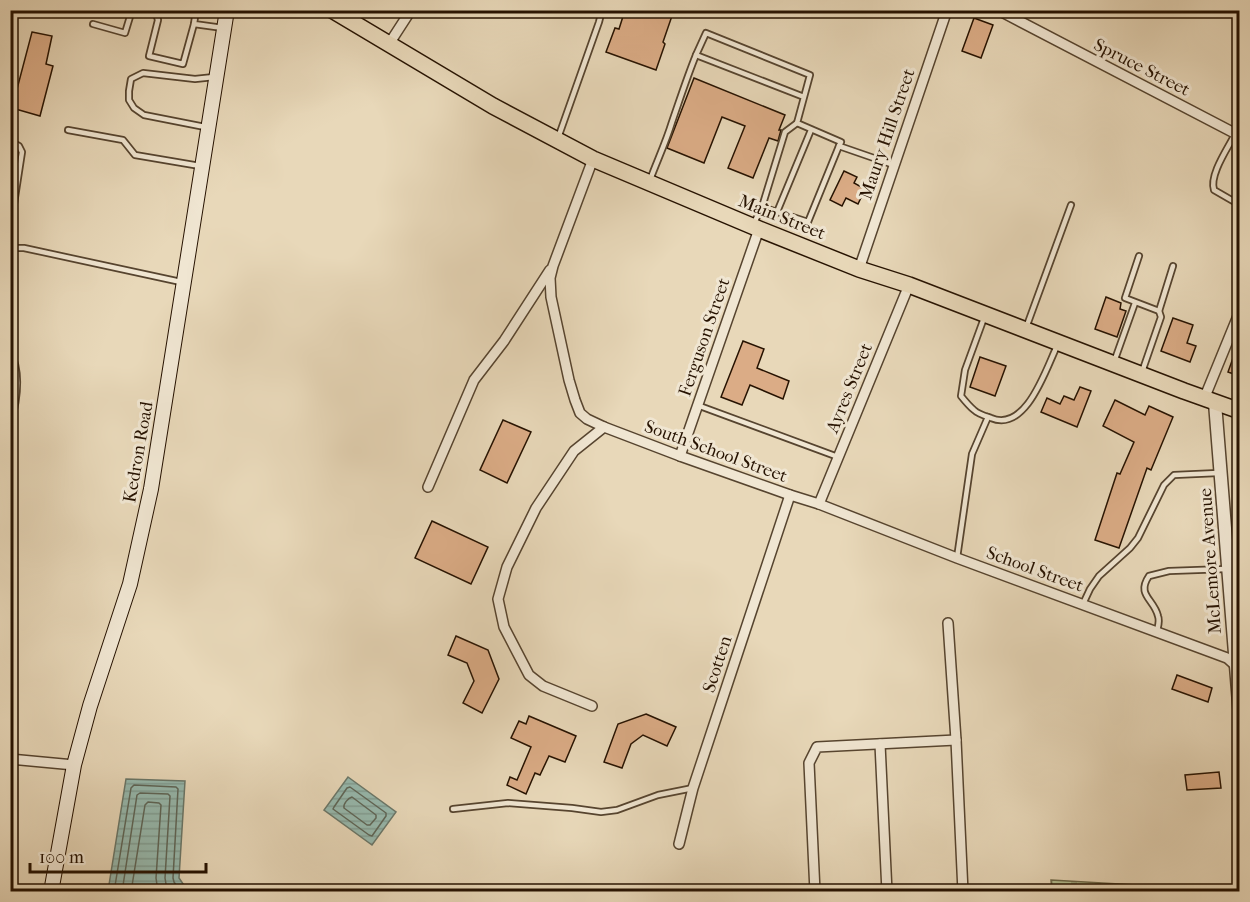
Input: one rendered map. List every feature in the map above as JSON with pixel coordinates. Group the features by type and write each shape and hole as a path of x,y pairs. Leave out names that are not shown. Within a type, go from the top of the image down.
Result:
{"main road":[{"name":"Kedron Road","path":"51,891 74,765 90,705 133,573 151,489 227,10"},
{"name":"Main Street","path":"332,10 493,106 593,159 858,269 909,285 1239,411"}],"street":[{"path":"389,44 411,10"},
{"name":"Maury Hill Street","path":"858,269 947,10"},
{"name":"Spruce Street","path":"998,10 1237,135"},
{"path":"428,487 474,380 504,341 553,266 593,159"},
{"name":"Ferguson Street","path":"680,456 756,228"},
{"name":"South School Street","path":"553,266 550,278 551,297 575,400 580,412 587,419 680,456 819,504"},
{"name":"Ayres Street","path":"819,504 909,285"},
{"path":"1210,401 1239,311"},
{"name":"McLemore Avenue","path":"1210,401 1221,473 1229,569 1235,596 1239,716"},
{"path":"592,706 543,686 529,675 504,627 498,599 507,567 536,508 574,452 604,427"},
{"name":"Scotten","path":"679,844 693,788 790,495"},
{"name":"School Street","path":"819,504 1227,658 1238,666"},
{"path":"948,623 963,891"},
{"path":"815,891 809,763 817,747 956,740"},
{"path":"880,744 887,891"},
{"path":"10,759 74,765"}],"lane":[{"path":"10,29 16,10"},
{"path":"93,24 125,33 132,10"},
{"path":"155,10 158,20 149,56 183,64 196,10"},
{"path":"557,141 602,10"},
{"path":"194,24 224,28"},
{"path":"649,183 672,123 678,100 706,33 810,75 796,123 785,132 756,228"},
{"path":"696,55 804,98"},
{"path":"209,127 144,115 134,108 129,100 129,91 131,79 143,73 195,79 217,76"},
{"path":"762,207 808,222 841,142 796,123"},
{"path":"68,130 123,140 135,155 202,166"},
{"path":"777,212 811,130"},
{"path":"1237,135 1214,175 1212,185 1214,190 1239,205"},
{"path":"10,141 19,146 22,152 10,230"},
{"path":"839,146 894,165"},
{"path":"1025,331 1071,206"},
{"path":"10,248 24,248 184,283"},
{"path":"1139,256 1125,298 1159,311"},
{"path":"1141,375 1161,317 1159,311 1173,266"},
{"path":"1113,364 1135,303"},
{"path":"985,315 965,370 961,396 976,412 988,417 996,420 1010,420 1025,407 1036,393 1058,343"},
{"path":"10,351 16,364 18,384 10,426"},
{"path":"697,405 838,457"},
{"path":"957,558 972,454 988,417"},
{"path":"1083,604 1099,576 1138,538 1164,485 1174,474 1221,473"},
{"path":"1157,632 1158,615 1145,594 1144,583 1149,576 1169,571 1229,569"},
{"path":"453,810 508,803 601,812 617,810 658,795 693,788"}],"green space":[{"path":"1051,880 1239,891 1052,891"}],"water":[{"path":"348,777 396,812 372,845 324,810"},
{"path":"126,779 185,781 179,878 188,891 108,891"}],"building":[{"path":"625,10 674,10 656,70 606,52 615,28 619,29"},
{"path":"974,18 993,25 981,58 962,51"},
{"path":"32,32 52,36 46,64 53,66 40,116 12,108"},
{"path":"694,78 785,115 779,130 781,130 778,141 769,138 753,178 728,168 745,126 722,117 704,163 667,148"},
{"path":"844,171 857,177 854,183 865,189 858,204 846,198 842,206 830,200"},
{"path":"1106,297 1121,303 1120,309 1126,311 1117,337 1095,329"},
{"path":"1173,318 1193,325 1187,343 1196,346 1190,362 1161,351"},
{"path":"743,341 764,349 757,368 789,381 783,399 750,385 742,405 721,397"},
{"path":"1239,344 1239,376 1228,372"},
{"path":"980,357 1006,366 995,396 970,387"},
{"path":"1080,387 1091,391 1077,427 1041,412 1047,398 1060,404 1064,396 1074,400"},
{"path":"1115,400 1145,415 1149,406 1173,417 1151,470 1147,468 1119,548 1095,540 1117,473 1120,474 1134,442 1103,426"},
{"path":"503,420 531,432 507,483 480,470"},
{"path":"432,521 488,547 471,584 415,558"},
{"path":"456,636 488,650 499,679 482,713 463,703 474,681 467,663 448,655"},
{"path":"1177,675 1212,688 1208,702 1172,689"},
{"path":"646,714 676,727 667,746 643,735 631,744 622,768 604,762 618,724"},
{"path":"529,716 576,736 565,762 549,756 540,775 535,773 526,794 507,785 510,777 517,780 531,747 511,738 519,721 526,724"},
{"path":"1219,772 1221,788 1187,790 1185,775"}]}
